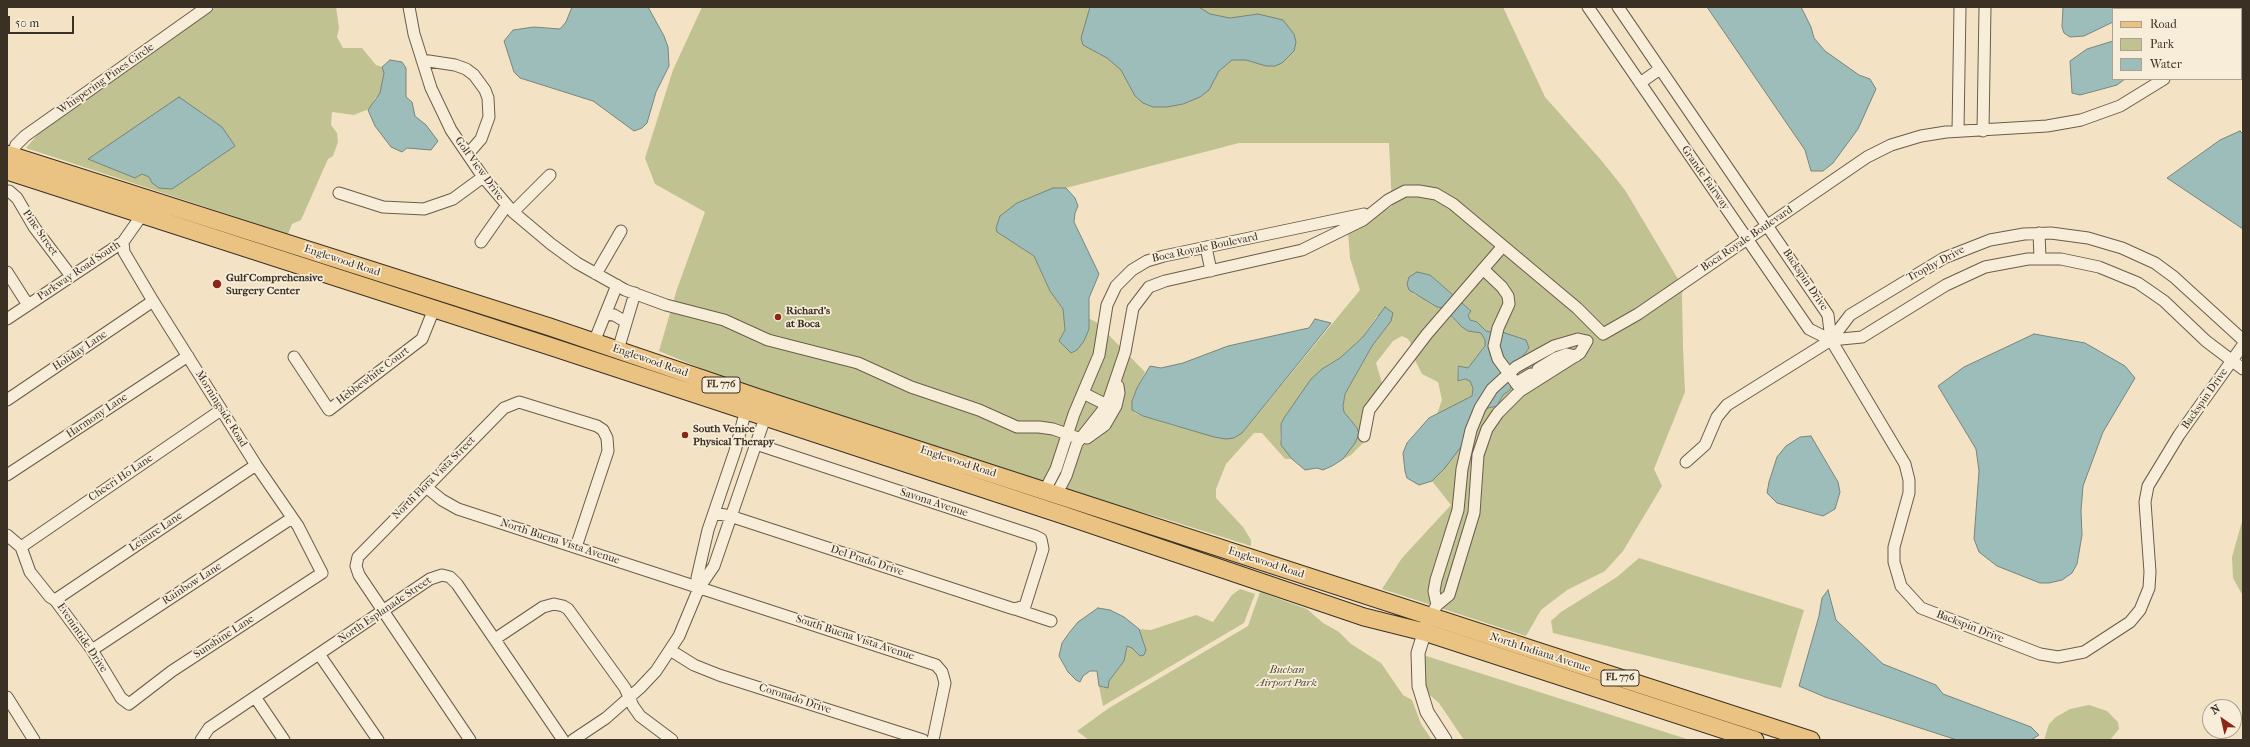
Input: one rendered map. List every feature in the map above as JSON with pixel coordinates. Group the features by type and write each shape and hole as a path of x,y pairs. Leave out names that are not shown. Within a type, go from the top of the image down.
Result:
{"main road":[{"name":"Englewood Road","path":"10,164 142,215 958,481 1364,617 1424,632"},
{"name":"Englewood Road","path":"10,164 606,346 770,402 1051,492 1434,610"},
{"path":"601,364 606,346"},
{"path":"958,481 974,479 1044,501 1051,492"},
{"name":"North Indiana Avenue","path":"1434,610 1507,643 1811,740"},
{"name":"North Indiana Avenue","path":"1424,632 1755,740"}],"street":[{"name":"Whispering Pines Circle","path":"8,192 14,179 10,164 16,145 25,136 207,7"},
{"name":"Golf View Drive","path":"409,7 414,34 440,110 483,177 510,209 551,244 596,274 635,293 666,305 724,320 774,341 858,363 911,387 979,410 1017,428 1039,427 1067,434 1079,441"},
{"name":"Grande Fairway","path":"1588,7 1808,328 1831,340"},
{"path":"1618,7 1767,225"},
{"path":"1958,132 1960,7"},
{"path":"1983,130 1985,7"},
{"path":"422,60 455,64 474,75 485,90 490,107 489,117 481,139 468,154"},
{"path":"1640,83 1660,69"},
{"name":"Boca Royale Boulevard","path":"1051,492 1066,476 1079,441 1107,405 1117,381 1133,308 1142,294 1149,287 1165,280 1302,250 1363,220 1374,210 1405,191 1419,191 1436,194 1453,204 1577,308 1603,334 1638,314 1867,157 1891,145 1921,136 2047,126 2081,120 2120,106 2162,80"},
{"path":"481,242 510,209 550,176"},
{"path":"339,193 383,207 424,209 453,199 483,177"},
{"name":"Pine Street","path":"8,192 17,198 34,227 71,276"},
{"name":"Boca Royale Boulevard","path":"1051,492 1056,469 1067,434 1099,355 1107,305 1116,286 1132,270 1147,261 1206,247 1280,233 1374,210"},
{"name":"Parkway Road South","path":"7,319 123,242 142,215"},
{"name":"Backspin Drive","path":"1767,225 1828,315 1831,340 1899,453 1906,469 1909,493 1894,554 1897,578 1905,592 1915,603 1928,612 2040,654 2058,657 2077,654 2123,628 2140,610 2147,595 2150,580 2146,509 2148,486 2179,435 2243,345"},
{"path":"596,274 621,231"},
{"path":"2039,233 2040,258"},
{"name":"Trophy Drive","path":"1686,462 1705,445 1717,418 1727,405 1831,340 1850,315 1944,258 1990,240 2039,233 2064,234 2094,239 2143,257 2184,284 2243,340"},
{"name":"Morningside Road","path":"123,242 124,252 153,301 256,465 292,518 322,573"},
{"path":"1364,436 1369,410 1427,334 1503,246"},
{"path":"1206,247 1211,271"},
{"name":"Trophy Drive","path":"1831,340 1862,337 1946,286 1985,267 2014,261 2040,258 2086,263 2111,270 2138,283 2164,301 2206,341 2243,369"},
{"path":"1483,269 1502,287 1508,296 1509,304 1498,328 1494,346 1498,359 1519,387"},
{"path":"7,272 28,305"},
{"path":"606,346 606,314 618,285"},
{"path":"606,346 626,322 635,293"},
{"name":"Holiday Lane","path":"7,400 153,301"},
{"name":"Hebbewhite Court","path":"294,357 329,410 422,339 434,309"},
{"path":"606,314 614,315 626,322"},
{"path":"1519,387 1576,356 1587,341 1603,334"},
{"path":"1445,740 1427,712 1420,690 1417,664 1424,632 1434,610 1449,595 1474,513 1478,455 1488,429 1498,413 1519,387 1553,353 1578,338 1587,341"},
{"path":"1434,610 1434,591 1436,580 1458,510 1462,469 1471,430 1480,408 1492,389 1509,373 1525,361 1553,353 1576,356"},
{"name":"Harmony Lane","path":"7,476 188,356"},
{"path":"1079,441 1092,436 1105,425 1116,406 1119,393 1117,381"},
{"path":"1083,393 1107,405"},
{"path":"699,588 697,578 714,513 735,451 750,395"},
{"path":"573,740 630,698 656,671 670,650 686,621 699,588 714,566 730,516 766,418 770,402"},
{"name":"North Flora Vista Street","path":"470,740 357,572 357,560 362,552 504,408 514,403 524,403 597,426 604,433 608,448 576,547"},
{"name":"Cheeri Ho Lane","path":"21,547 221,410"},
{"name":"Savona Avenue","path":"756,444 1035,536 1040,539 1043,549 1026,604 1017,609"},
{"name":"Leisure Lane","path":"55,600 256,465"},
{"name":"North Buena Vista Avenue","path":"426,487 442,500 458,509 699,588"},
{"name":"Del Prado Drive","path":"714,513 730,516 1051,621"},
{"name":"Rainbow Lane","path":"92,650 292,518"},
{"name":"Evenintide Drive","path":"7,535 21,547 30,572 50,597 55,600 92,650 120,698 129,704"},
{"name":"Sunshine Lane","path":"129,704 172,671 322,573"},
{"name":"North Esplanade Street","path":"200,740 209,728 430,579 438,576 446,576 457,584 563,740"},
{"name":"South Buena Vista Avenue","path":"699,588 936,664 942,672 945,684 933,740"},
{"path":"495,639 543,607 554,604 563,606 568,609 625,688 635,709 644,720 672,740"},
{"name":"Coronado Drive","path":"670,650 694,665 719,675 923,740"},
{"path":"319,654 378,740"},
{"path":"7,697 34,740"},
{"path":"255,697 284,740"}],"green space":[{"path":"216,7 336,7 339,28 337,37 343,48 362,48 376,65 382,67 384,73 380,94 375,98 371,108 354,115 332,112 331,125 337,133 338,142 333,156 328,159 301,220 292,224 288,234 26,148 45,126","holes":["235,146 152,183 149,177 142,174"]},
{"path":"702,7 1503,7 1545,97 1601,160 1625,190 1684,289 1682,294 1685,392 1654,469 1662,486 1623,551 1605,571 1567,590 1541,610 1526,636 1382,589 1402,558 1451,505 1432,481 1467,439 1482,413 1488,408 1497,406 1503,395 1510,390 1508,378 1533,363 1523,356 1529,348 1486,331 1477,322 1470,320 1468,315 1471,311 1430,275 1413,294 1424,298 1437,307 1444,308 1468,331 1481,333 1485,340 1485,346 1468,368 1457,366 1458,381 1465,379 1470,381 1473,388 1472,396 1450,409 1437,414 1442,400 1438,382 1422,374 1414,358 1413,347 1408,339 1402,336 1393,341 1376,363 1382,383 1365,441 1351,455 1343,459 1357,428 1344,412 1343,406 1345,394 1372,346 1385,329 1387,323 1377,316 1363,337 1340,358 1322,369 1311,379 1284,418 1281,424 1280,440 1292,459 1285,459 1262,433 1254,433 1226,464 1216,489 1216,498 1243,527 1251,540 1251,546 1159,517 1058,489 760,393 659,351 677,289 705,212 655,184 645,158 673,70","holes":["1239,143 1389,143 1392,206 1348,232 1350,258 1360,290 1242,433 1175,426 1135,413 1132,400 1145,372 1096,322 1088,318 1089,329 1059,341 1065,330 1063,309 1050,291 1034,256 997,232 996,228 1000,216 1053,188 1066,188"]},
{"path":"2243,518 2243,596 2233,578 2232,557"},
{"path":"1639,558 1804,610 1781,688 1553,633 1551,621 1561,612 1617,577"},
{"path":"1240,589 1255,594 1244,623 1103,706 1099,686 1104,688 1122,664 1127,646 1136,652 1146,650 1139,629 1151,630 1196,615 1213,622 1232,595"},
{"name":"Buchan Airport Park","path":"1260,592 1307,609 1323,623 1339,632 1351,644 1381,663 1403,695 1412,700 1421,724 1432,740 1089,740 1077,731 1109,708 1248,626"},
{"path":"1423,655 1690,740 1464,740 1439,703 1425,691"},
{"path":"2089,705 2107,711 2118,722 2119,729 2110,740 2044,740 2049,724 2056,717 2070,709"}],"water":[{"path":"572,7 648,7 664,36 668,47 669,66 656,92 647,123 642,128 634,131 593,101 520,78 514,72 504,41 513,30 534,27 560,29 566,22"},
{"path":"1090,7 1199,7 1210,14 1230,18 1258,14 1283,20 1294,34 1296,42 1294,51 1282,63 1275,66 1266,66 1246,60 1232,60 1219,71 1209,90 1200,97 1183,104 1167,107 1153,107 1143,103 1135,96 1121,70 1107,58 1083,45 1081,38"},
{"path":"1707,7 1801,7 1811,27 1814,38 1825,51 1859,75 1870,79 1876,89 1858,129 1833,163 1823,171 1811,171 1805,150"},
{"path":"2063,7 2143,7 2112,8 2112,22 2084,36 2070,37 2064,33 2062,27"},
{"path":"2112,41 2112,80 2124,80 2117,85 2080,95 2072,93 2070,61 2087,49"},
{"path":"390,60 402,62 406,68 406,97 412,102 415,116 426,125 438,141 431,150 407,148 402,152 391,147 375,126 368,110 380,93 384,73 382,67"},
{"path":"179,97 222,127 235,146 172,189 159,188 152,183 149,177 142,174 135,178 88,159"},
{"path":"2240,131 2243,134 2243,229 2167,178 2220,140"},
{"path":"1053,188 1066,188 1075,198 1078,206 1075,213 1074,222 1099,274 1089,298 1089,329 1084,341 1077,350 1071,353 1059,341 1065,330 1063,309 1050,291 1034,256 997,232 996,228 1000,216 1017,203"},
{"path":"1417,272 1430,275 1471,311 1468,315 1470,320 1477,322 1486,331 1498,334 1502,332 1526,340 1529,348 1523,356 1533,363 1534,368 1530,369 1526,367 1517,372 1510,390 1503,395 1497,406 1488,408 1482,413 1467,439 1444,469 1432,481 1419,485 1407,478 1405,471 1403,453 1407,443 1429,418 1472,396 1473,388 1470,381 1465,379 1458,381 1458,366 1468,368 1485,346 1485,340 1481,333 1468,331 1462,327 1444,308 1437,307 1409,290 1407,284 1409,277"},
{"path":"1385,307 1393,313 1391,321 1372,346 1345,394 1343,406 1344,412 1357,428 1359,434 1355,443 1343,459 1332,466 1323,470 1317,468 1305,470 1292,459 1281,445 1281,424 1311,379 1322,369 1340,358 1363,337"},
{"path":"1315,319 1331,323 1242,433 1234,438 1226,439 1214,437 1143,416 1132,410 1132,401 1137,388 1150,366 1161,368 1183,363 1228,346 1309,328"},
{"path":"2034,334 2085,343 2125,366 2135,378 2103,432 2083,486 2081,511 2082,535 2077,564 2072,573 2062,580 2049,583 2040,583 1997,566 1979,552 1974,539 1979,471 1976,449 1938,386 1964,367"},
{"path":"1811,436 1838,482 1840,492 1835,509 1823,516 1777,503 1767,493 1777,457 1786,446 1800,437"},
{"path":"1828,590 1836,620 1883,664 1936,685 1943,694 2031,727 2039,735 2031,740 1957,740 1825,697 1799,686 1819,616 1822,598"},
{"path":"1098,608 1110,610 1124,617 1139,629 1146,650 1144,655 1140,656 1132,648 1127,646 1124,661 1109,681 1108,688 1099,686 1097,671 1090,671 1083,676 1080,682 1076,680 1068,672 1059,656 1062,643 1069,633 1078,622"}],"place":[{"name":"Gulf Comprehensive Surgery Center","path":"217,284"},
{"name":"Richard's at Boca","path":"778,317"},
{"name":"South Venice Physical Therapy","path":"685,435"}]}
